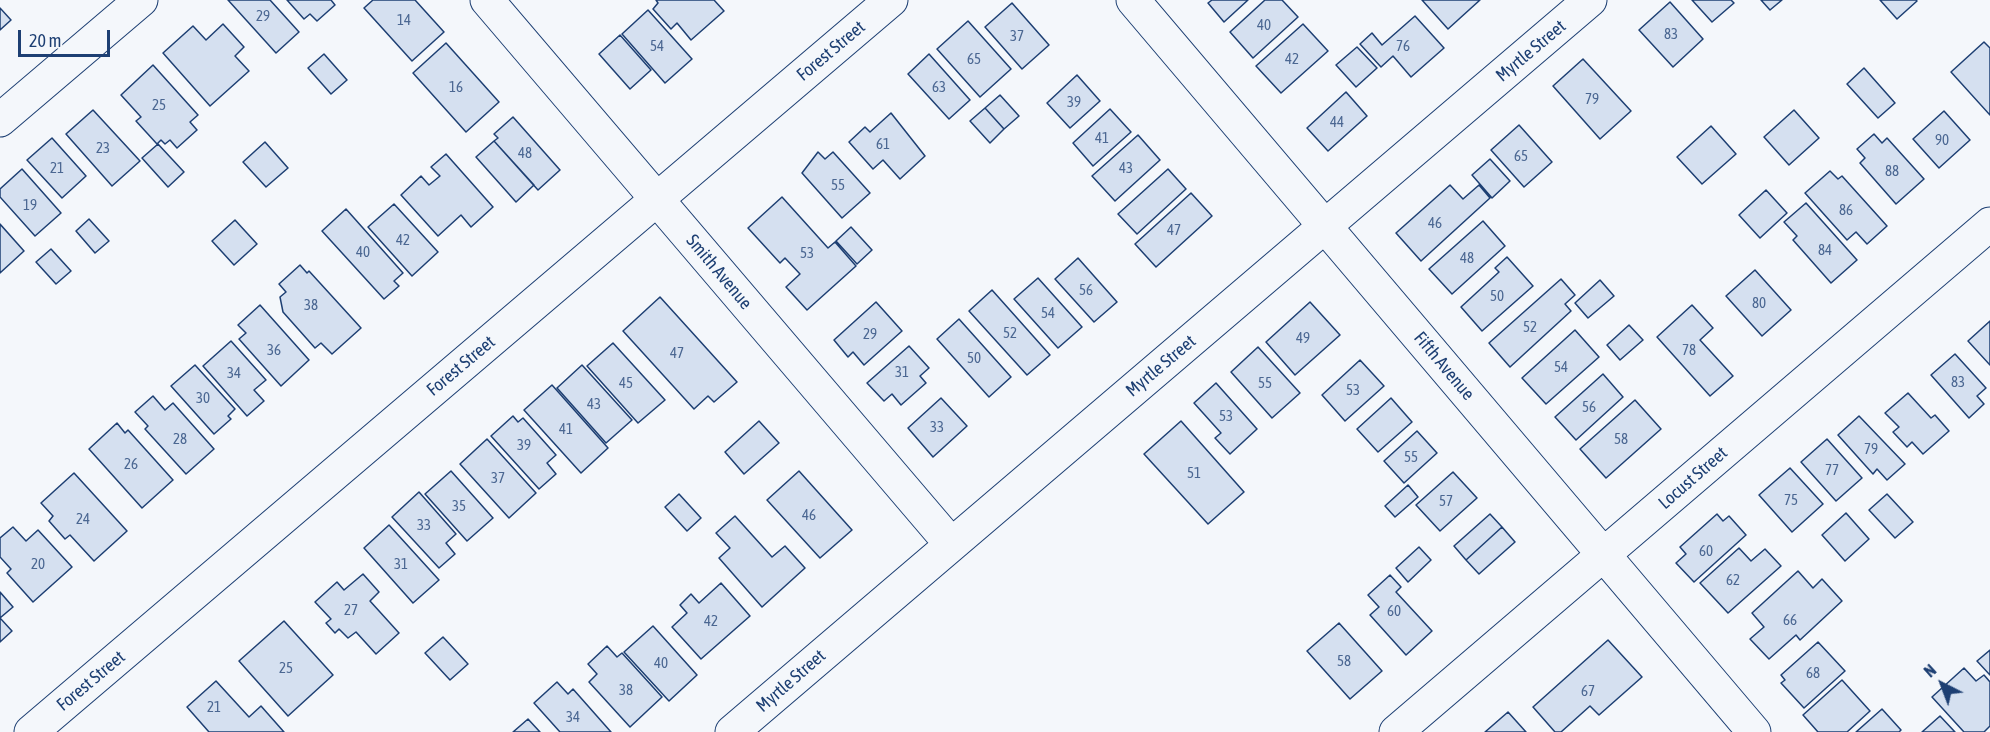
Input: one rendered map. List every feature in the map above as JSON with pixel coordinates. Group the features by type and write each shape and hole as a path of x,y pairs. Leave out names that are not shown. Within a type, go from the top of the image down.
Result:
{"street":[{"path":"0,120 141,0"},
{"name":"Smith Avenue","path":"487,0 951,544"},
{"name":"Forest Street","path":"31,732 891,0"},
{"name":"Fifth Avenue","path":"1133,0 1755,732"},
{"name":"Myrtle Street","path":"732,732 1590,0"},
{"name":"Locust Street","path":"1396,732 1990,224"}],"building":[{"path":"228,0 270,0 299,32 276,53"},
{"path":"287,0 331,0 335,5 317,21 310,14 304,19"},
{"path":"373,0 415,0 444,32 412,61 364,8"},
{"path":"656,0 714,0 724,11 691,40 677,23 671,29 653,9 658,3"},
{"path":"1212,0 1248,0 1224,22 1208,3"},
{"path":"1265,0 1282,0 1298,17 1253,58 1230,32"},
{"path":"1422,0 1480,0 1448,29"},
{"path":"1692,0 1731,0 1734,3 1712,22"},
{"path":"1761,0 1782,0 1770,10"},
{"path":"1880,0 1916,0 1917,1 1897,19"},
{"path":"1670,2 1703,39 1673,67 1639,30"},
{"path":"1012,3 1049,45 1022,69 985,27"},
{"path":"0,8 11,20 0,30"},
{"path":"648,10 692,59 665,83 622,34"},
{"path":"1415,16 1444,48 1411,77 1393,56 1381,67 1360,44 1372,33 1382,45"},
{"path":"968,21 1011,69 980,97 937,49"},
{"path":"223,24 244,47 235,56 249,71 210,106 163,53 193,26 206,40"},
{"path":"1303,24 1328,51 1281,93 1256,66"},
{"path":"620,35 651,70 630,89 599,54"},
{"path":"1984,42 1990,48 1990,115 1951,72"},
{"path":"446,43 499,102 466,132 413,73"},
{"path":"1357,47 1377,68 1356,87 1336,65"},
{"path":"324,54 347,80 331,94 308,68"},
{"path":"929,54 970,100 949,119 908,74"},
{"path":"1583,59 1631,111 1600,139 1553,86"},
{"path":"153,65 198,115 190,122 197,130 177,148 170,140 165,144 161,140 157,144 136,121 141,117 121,95"},
{"path":"1864,68 1895,103 1878,118 1847,84"},
{"path":"1077,75 1100,101 1070,128 1047,103"},
{"path":"1346,92 1367,116 1328,151 1307,128"},
{"path":"1000,95 1019,116 1004,129 985,108"},
{"path":"985,108 1004,129 990,143 970,121"},
{"path":"1110,109 1131,132 1093,166 1073,143"},
{"path":"93,110 140,161 112,186 66,134"},
{"path":"1794,110 1819,138 1789,165 1764,137"},
{"path":"1944,111 1970,140 1939,168 1913,139"},
{"path":"891,113 925,156 900,179 883,160 873,169 849,142 865,127 870,132"},
{"path":"513,117 560,170 538,190 494,141 498,138 494,134"},
{"path":"1519,125 1552,162 1524,187 1491,150"},
{"path":"1711,126 1736,154 1702,184 1677,157"},
{"path":"1874,134 1882,143 1887,138 1924,179 1896,204 1860,163 1865,158 1857,149"},
{"path":"1138,135 1160,160 1115,201 1092,176"},
{"path":"52,138 86,176 62,198 27,160"},
{"path":"494,141 534,185 516,202 476,157"},
{"path":"265,142 288,168 266,187 243,162"},
{"path":"158,144 184,172 168,187 142,158"},
{"path":"818,152 825,159 833,152 870,193 842,218 802,173"},
{"path":"446,154 493,207 471,227 461,215 438,236 401,195 421,176 429,185 440,176 431,167"},
{"path":"1490,159 1510,181 1492,198 1472,175"},
{"path":"22,169 61,213 35,236 0,197 0,189"},
{"path":"1168,169 1186,189 1137,234 1118,214"},
{"path":"1830,171 1838,179 1842,176 1887,226 1867,244 1856,232 1847,240 1805,193"},
{"path":"1450,185 1463,199 1479,185 1490,198 1421,261 1396,233"},
{"path":"1766,190 1787,213 1760,238 1739,215"},
{"path":"1191,193 1212,216 1156,267 1135,244"},
{"path":"782,197 828,248 835,242 856,266 807,310 786,287 800,274 785,258 780,263 748,228"},
{"path":"1806,203 1857,260 1831,283 1793,240 1797,236 1784,222"},
{"path":"394,204 438,252 412,276 368,227"},
{"path":"346,209 403,273 394,281 399,286 384,299 322,231"},
{"path":"89,219 109,241 95,253 76,231"},
{"path":"235,220 257,244 234,265 212,241"},
{"path":"1483,221 1505,246 1452,294 1429,269"},
{"path":"0,224 24,251 0,273"},
{"path":"851,227 872,250 857,264 836,241"},
{"path":"51,249 71,271 56,284 36,262"},
{"path":"1507,257 1533,286 1482,331 1461,307 1499,272 1495,268"},
{"path":"1078,258 1117,302 1094,322 1055,279"},
{"path":"300,265 307,273 309,271 361,328 332,354 321,343 315,348 283,312 280,297 286,292 279,284"},
{"path":"1755,270 1791,310 1762,336 1726,296"},
{"path":"1038,278 1082,327 1058,348 1014,299"},
{"path":"1561,279 1575,295 1565,304 1571,311 1510,367 1489,343"},
{"path":"1600,280 1614,296 1588,318 1575,303"},
{"path":"992,290 1050,355 1027,375 969,311"},
{"path":"660,297 737,382 714,402 708,396 694,409 623,331"},
{"path":"876,302 902,331 864,365 853,352 848,357 834,340"},
{"path":"1310,302 1340,335 1295,375 1266,342"},
{"path":"260,305 309,360 281,386 239,339 246,333 238,325"},
{"path":"1692,305 1713,328 1700,340 1733,376 1710,396 1657,337"},
{"path":"959,319 1011,377 989,397 937,339"},
{"path":"1990,321 1990,365 1968,341"},
{"path":"1629,325 1643,340 1620,360 1607,345"},
{"path":"1575,330 1599,357 1546,404 1522,378"},
{"path":"231,341 266,380 254,390 264,401 247,416 203,366"},
{"path":"613,343 665,400 638,423 587,366"},
{"path":"909,346 929,368 920,376 926,383 901,405 892,394 884,401 867,383"},
{"path":"1258,347 1300,393 1272,418 1231,372"},
{"path":"1955,354 1986,388 1977,396 1984,404 1969,418 1931,375"},
{"path":"1360,360 1384,386 1345,421 1322,395"},
{"path":"195,365 235,409 228,416 231,419 214,434 171,386"},
{"path":"582,365 632,420 606,443 557,388"},
{"path":"1603,374 1623,397 1576,440 1555,417"},
{"path":"1216,383 1257,429 1230,454 1215,438 1221,433 1194,403"},
{"path":"552,385 608,448 581,473 524,410"},
{"path":"1908,393 1931,418 1935,415 1949,431 1923,454 1912,442 1907,447 1893,432 1899,427 1885,413"},
{"path":"153,396 165,410 173,403 214,449 186,474 145,429 148,426 135,412"},
{"path":"941,398 967,426 933,457 908,428"},
{"path":"1391,398 1412,422 1378,452 1357,429"},
{"path":"1635,400 1661,429 1606,478 1580,449"},
{"path":"513,416 518,422 523,418 556,455 547,463 556,474 539,489 491,436"},
{"path":"1859,416 1905,464 1887,480 1877,469 1873,474 1838,435"},
{"path":"759,421 779,443 744,474 725,452"},
{"path":"1181,421 1244,492 1208,524 1144,454"},
{"path":"117,423 125,433 128,430 173,480 142,508 89,449"},
{"path":"1417,431 1437,453 1404,483 1384,461"},
{"path":"487,439 536,493 509,518 460,464"},
{"path":"1827,439 1862,478 1836,501 1801,462"},
{"path":"1790,468 1823,504 1792,532 1759,495"},
{"path":"451,471 493,518 467,541 425,494"},
{"path":"799,471 852,530 820,558 767,500"},
{"path":"1453,472 1477,498 1440,531 1416,505"},
{"path":"74,473 127,531 94,561 70,535 65,539 49,521 53,516 41,503"},
{"path":"1408,485 1418,497 1395,517 1385,506"},
{"path":"419,492 456,534 446,543 455,554 439,568 392,517"},
{"path":"679,494 701,518 687,531 665,507"},
{"path":"1887,494 1913,522 1895,538 1869,510"},
{"path":"1846,513 1869,539 1845,561 1822,535"},
{"path":"1490,514 1502,527 1466,560 1454,546"},
{"path":"1717,514 1723,521 1729,516 1746,535 1694,582 1676,563 1686,554 1680,547"},
{"path":"735,516 772,557 785,546 805,568 762,607 719,558 730,548 716,533"},
{"path":"389,525 439,580 413,603 364,548"},
{"path":"13,527 26,541 38,530 72,567 33,602 7,573 11,569 0,557 0,538"},
{"path":"1502,527 1515,542 1479,574 1466,560"},
{"path":"1419,547 1431,560 1408,582 1396,568"},
{"path":"1739,548 1751,561 1765,549 1781,566 1728,613 1700,583"},
{"path":"1798,571 1813,588 1822,579 1842,601 1800,640 1796,635 1769,659 1750,639 1764,627 1752,613"},
{"path":"363,574 379,592 370,601 399,633 376,654 356,632 348,638 339,629 335,633 326,623 331,619 315,602 337,582 344,590"},
{"path":"1390,575 1401,587 1396,592 1432,631 1406,655 1370,615 1379,607 1368,595"},
{"path":"721,583 750,616 701,659 672,627 687,613 680,605 691,594 699,603"},
{"path":"0,592 13,607 0,618"},
{"path":"0,618 12,631 0,642"},
{"path":"284,621 333,675 288,716 239,661"},
{"path":"1339,623 1382,671 1350,699 1307,651"},
{"path":"653,626 697,675 669,701 624,652"},
{"path":"443,637 468,664 450,680 425,653"},
{"path":"1608,640 1642,677 1599,715 1590,706 1561,732 1555,732 1533,707"},
{"path":"1818,642 1845,671 1804,708 1781,683 1785,680 1781,675"},
{"path":"607,646 617,657 622,653 662,697 630,727 589,682 597,674 588,664"},
{"path":"1990,650 1990,675 1977,661"},
{"path":"1964,668 1976,681 1984,675 1990,682 1990,726 1984,732 1964,732 1932,697"},
{"path":"1842,680 1870,711 1847,732 1818,732 1803,715"},
{"path":"216,681 249,717 261,706 284,732 209,732 187,707"},
{"path":"557,682 568,694 573,689 611,732 560,732 534,703"},
{"path":"1882,709 1901,730 1899,732 1856,732"},
{"path":"1508,712 1526,732 1485,732"},
{"path":"1940,716 1955,732 1922,732"},
{"path":"528,719 540,732 513,732"}]}
